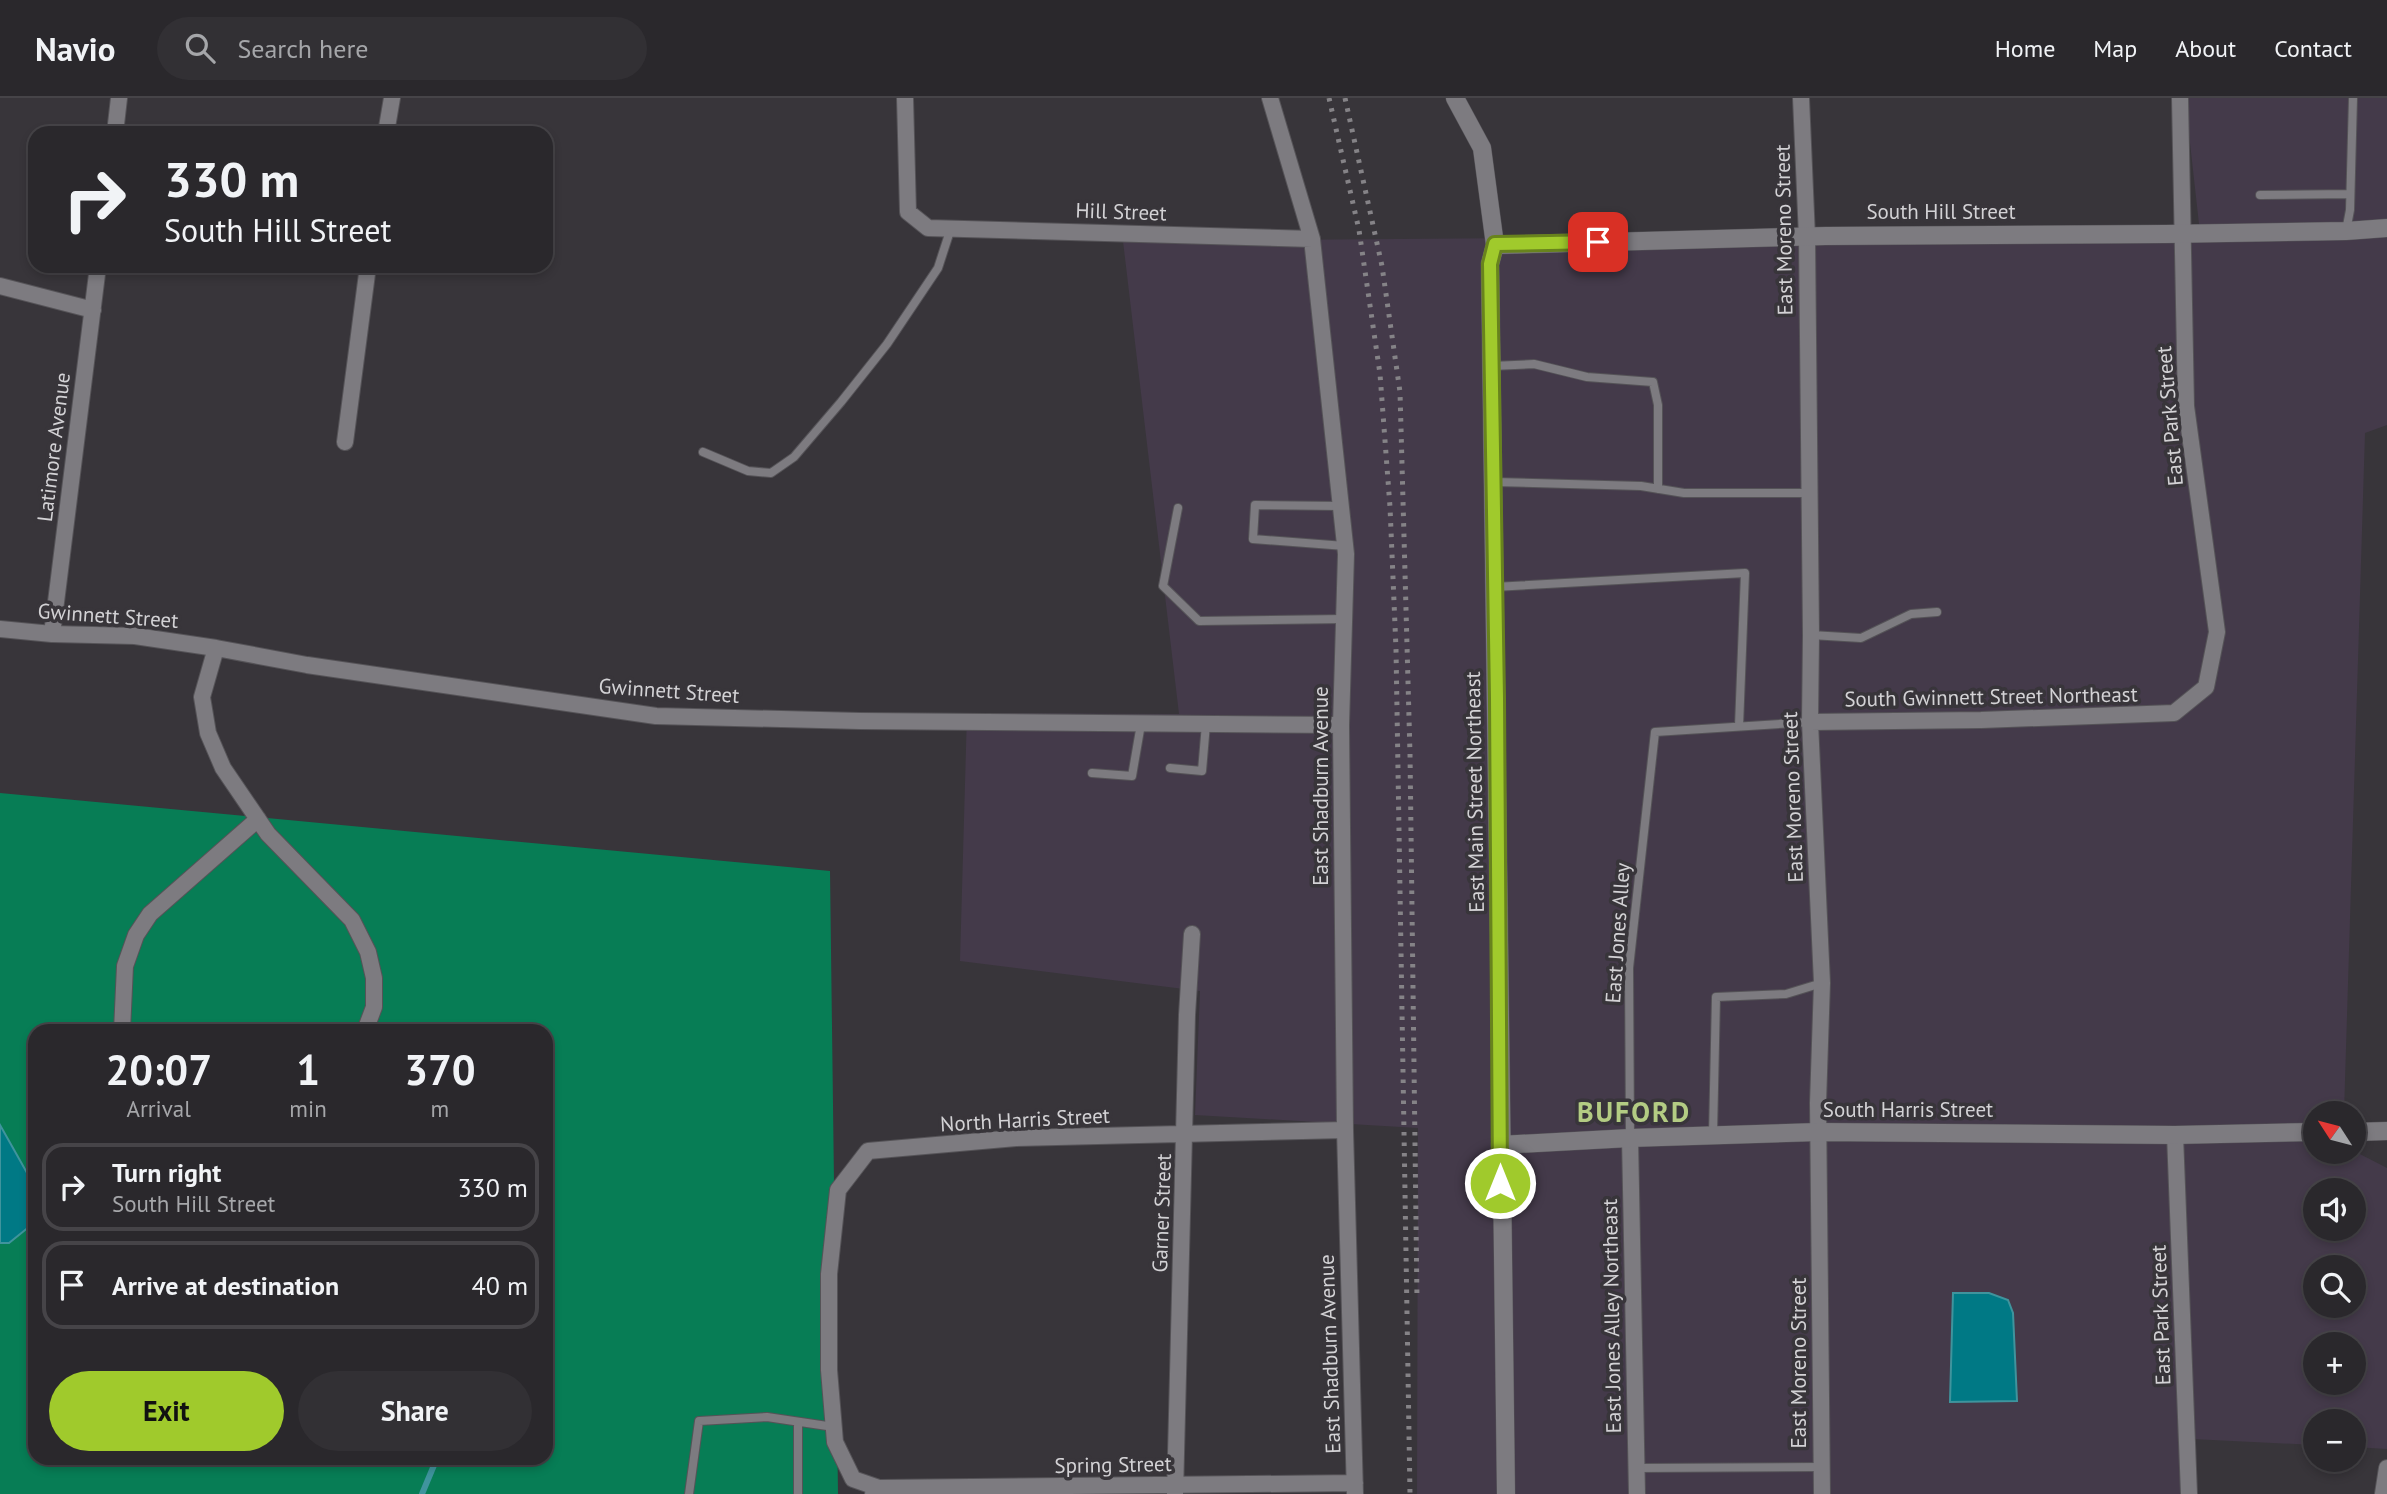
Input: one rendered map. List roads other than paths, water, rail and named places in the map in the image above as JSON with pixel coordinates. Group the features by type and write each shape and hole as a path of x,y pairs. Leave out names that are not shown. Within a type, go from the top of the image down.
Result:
{"street":[{"path":"116,126 120,98"},
{"path":"387,126 392,98"},
{"name":"Hill Street","path":"905,98 908,212 928,228 1312,239"},
{"name":"East Shadburn Avenue","path":"1270,98 1312,239 1345,546 1340,725 1345,1130 1355,1488"},
{"name":"East Main Street Northeast","path":"1455,98 1482,148 1495,244 1490,264 1506,1494"},
{"name":"East Moreno Street","path":"1801,98 1808,237 1810,722 1822,983 1818,1132 1822,1494"},
{"name":"East Park Street","path":"2174,713 2206,687 2217,632 2186,406 2179,98"},
{"name":"South Hill Street","path":"1495,244 1808,237 2346,231 2387,228"},
{"name":"Latimore Avenue","path":"52,634 97,273"},
{"path":"345,442 367,273"},
{"path":"0,286 93,310"},
{"name":"Gwinnett Street","path":"0,629 52,634 135,636 321,667 656,716 860,721 1340,725"},
{"path":"216,648 202,697 208,733 223,768 268,834 352,920 368,952 374,978 374,1007 368,1024"},
{"name":"South Gwinnett Street Northeast","path":"1810,722 1981,720 2174,713"},
{"path":"122,1024 125,966 136,935 150,914 258,819"},
{"name":"Garner Street","path":"1175,1489 1187,1015 1192,934"},
{"name":"North Harris Street","path":"834,1427 829,1370 829,1274 838,1190 868,1151 1016,1139 1345,1130"},
{"path":"2366,1132 2387,1131"},
{"name":"South Harris Street","path":"1500,1145 1818,1132 2175,1135 2303,1132"},
{"name":"East Park Street","path":"2175,1135 2189,1494"},
{"name":"East Jones Alley Northeast","path":"1630,1138 1637,1494"},
{"path":"834,1427 835,1443 853,1479 876,1491"},
{"path":"2384,1494 2387,1468"},
{"name":"Spring Street","path":"876,1491 1355,1488"}],"lane":[{"path":"2346,231 2353,98"},
{"path":"2260,195 2350,194"},
{"path":"704,452 748,471 771,473 794,457 887,344 938,268 951,228"},
{"path":"1492,366 1534,364 1587,377 1653,383 1658,405 1658,489"},
{"path":"1492,482 1641,486 1684,493 1810,493"},
{"path":"1341,506 1255,505 1253,539 1345,546"},
{"path":"1178,508 1163,586 1199,621 1344,619"},
{"path":"1494,587 1745,573 1739,726 1810,722"},
{"path":"1811,635 1861,638 1910,614 1937,612"},
{"path":"1092,773 1132,776 1141,724"},
{"path":"1170,768 1202,771 1206,724"},
{"name":"East Jones Alley","path":"1630,1138 1629,968 1655,732 1739,726"},
{"path":"1713,1135 1716,997 1786,993 1822,983"},
{"path":"689,1494 699,1421 767,1417 834,1427"},
{"path":"798,1422 798,1494"},
{"path":"1637,1468 1821,1466"}],"water":[{"path":"0,1125 28,1175 28,1228 9,1243 0,1243"},
{"path":"1953,1293 1989,1293 2008,1300 2013,1313 2017,1401 1950,1402"}],"waterway":[{"path":"422,1494 434,1465"}],"railway":[{"path":"1329,98 1359,230 1380,374 1390,507 1396,649 1410,1494"},
{"path":"1345,98 1382,266 1400,392 1410,754 1417,1300"}],"district":[{"name":"BUFORD","path":"1634,1112"}]}
